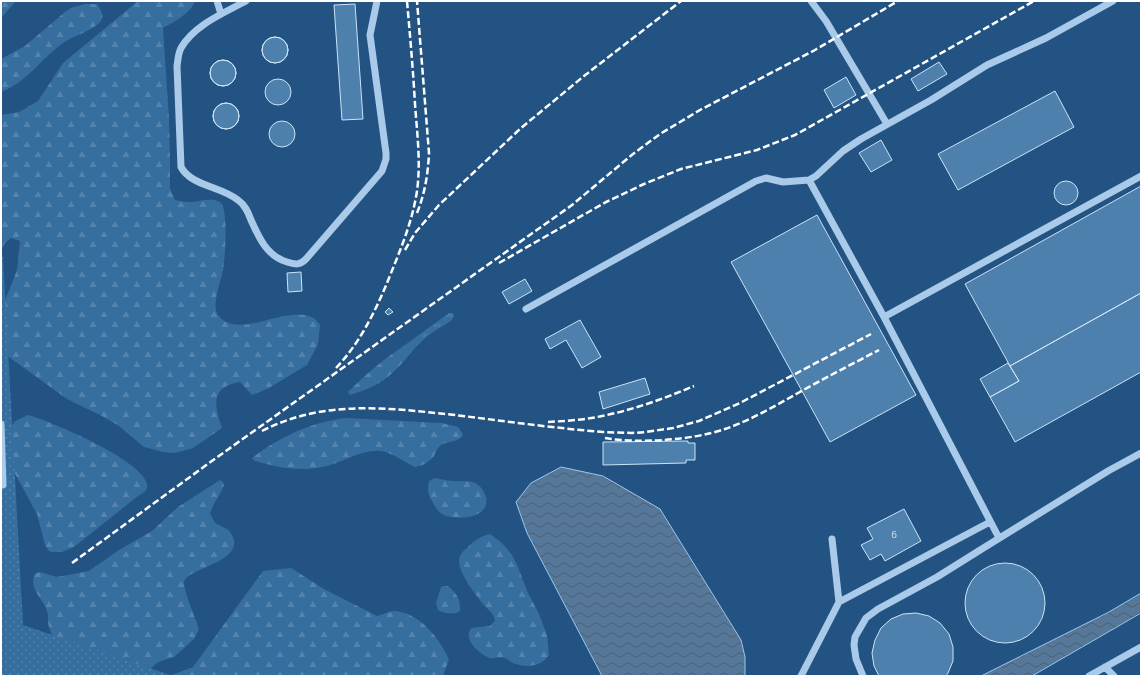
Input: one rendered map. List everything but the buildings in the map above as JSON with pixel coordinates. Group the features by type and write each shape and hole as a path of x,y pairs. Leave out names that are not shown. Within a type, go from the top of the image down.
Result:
{"street":[{"path":"217,1 221,14"},
{"path":"246,1 221,14 199,29 191,36 181,49 178,56 177,66 181,167 184,173 189,177 218,189 239,200 246,208 263,245 277,258 295,264 301,264 306,259 382,171 385,165 386,153 370,35 377,1"},
{"path":"811,1 826,21 887,124"},
{"path":"526,309 756,181 766,178 783,182 809,180 816,176 843,151 887,124 947,91 987,65 1046,38 1113,1"},
{"path":"884,317 1141,176"},
{"path":"809,180 884,317 999,538"},
{"path":"1,424 3,485"},
{"path":"863,676 856,659 854,645 855,637 866,618 937,577 1108,471 1141,453"},
{"path":"838,602 990,522"},
{"path":"801,676 838,602 832,539"},
{"path":"1089,676 1141,647"},
{"path":"1105,667 1114,676"}],"green space":[{"path":"1,1 16,1 1,18"},
{"path":"138,1 195,1 186,13 163,28 169,119 170,188 175,200 190,202 213,200 220,202 223,206 225,214 225,245 223,270 216,299 216,310 218,315 226,322 237,325 249,324 289,315 301,315 316,320 320,325 318,344 307,365 269,388 252,395 240,382 230,384 223,388 219,393 216,405 222,428 193,448 175,453 163,452 144,447 119,426 67,399 2,352 1,349 2,308 17,270 20,241 11,238 5,243 1,250 1,115 19,112 38,101 63,63"},
{"path":"85,4 97,4 101,10 101,21 89,30 66,41 19,82 11,88 1,92 1,59 25,46 71,8"},
{"path":"1,257 3,257 23,625 173,676 1,676"},
{"path":"449,313 453,313 454,316 452,320 427,336 415,348 416,344 412,341 398,350"},
{"path":"412,341 415,341 415,348 394,372 380,383 350,395 348,392 370,371 386,358"},
{"path":"28,415 76,434 117,456 134,467 144,478 147,488 145,492 74,547 62,552 49,551 45,545 37,514 13,470 11,427 15,421"},
{"path":"346,418 442,423 458,427 463,434 459,439 441,445 430,460 423,465 415,467 381,451 367,452 329,465 305,469 272,465 255,461 252,458 273,443 296,432 321,423"},
{"path":"435,478 449,481 472,482 477,484 482,488 486,497 484,510 479,514 457,518 442,514 434,505 428,491 429,481"},
{"path":"220,480 224,485 210,514 216,523 230,532 234,542 232,550 226,557 196,572 188,577 184,582 184,586 199,629 194,639 174,657 158,662 147,672 56,641 49,628 45,606 33,584 35,574 39,572 57,577 89,571 119,550 152,531 178,507"},
{"path":"490,534 502,543 512,555 547,635 549,655 539,664 525,666 515,664 503,657 490,658 475,648 470,641 469,633 471,628 490,626 495,621 492,614 464,577 459,559 460,555 472,543 480,537"},
{"path":"291,568 324,589 377,616 395,611 413,616 434,635 449,659 443,676 169,676 193,667 263,571"},
{"path":"448,586 456,594 459,600 460,611 446,613 438,610 436,603 441,587"}],"water":[{"path":"561,467 603,476 660,509 741,640 745,657 745,676 602,676 527,533 516,502 531,483"},
{"path":"1141,593 1141,613 1032,676 981,676 1109,612"}],"railway":[{"path":"336,368 359,339 377,306 405,238 415,203 419,169 407,1"},
{"path":"417,1 429,153 426,183 417,213"},
{"path":"405,250 415,233 439,205 521,128 584,76 681,1"},
{"path":"72,563 216,458 572,205 633,154 660,134 700,110 815,50 898,1"},
{"path":"499,263 606,202 644,184 681,169 757,150 795,135 1034,1"},
{"path":"262,431 285,421 309,414 357,408 430,412 603,432 632,433 673,428 699,421 740,403 871,334"},
{"path":"605,438 634,441 666,440 698,436 725,429 763,412 879,350"},
{"path":"548,422 591,418 622,411 658,400 694,386"}]}
